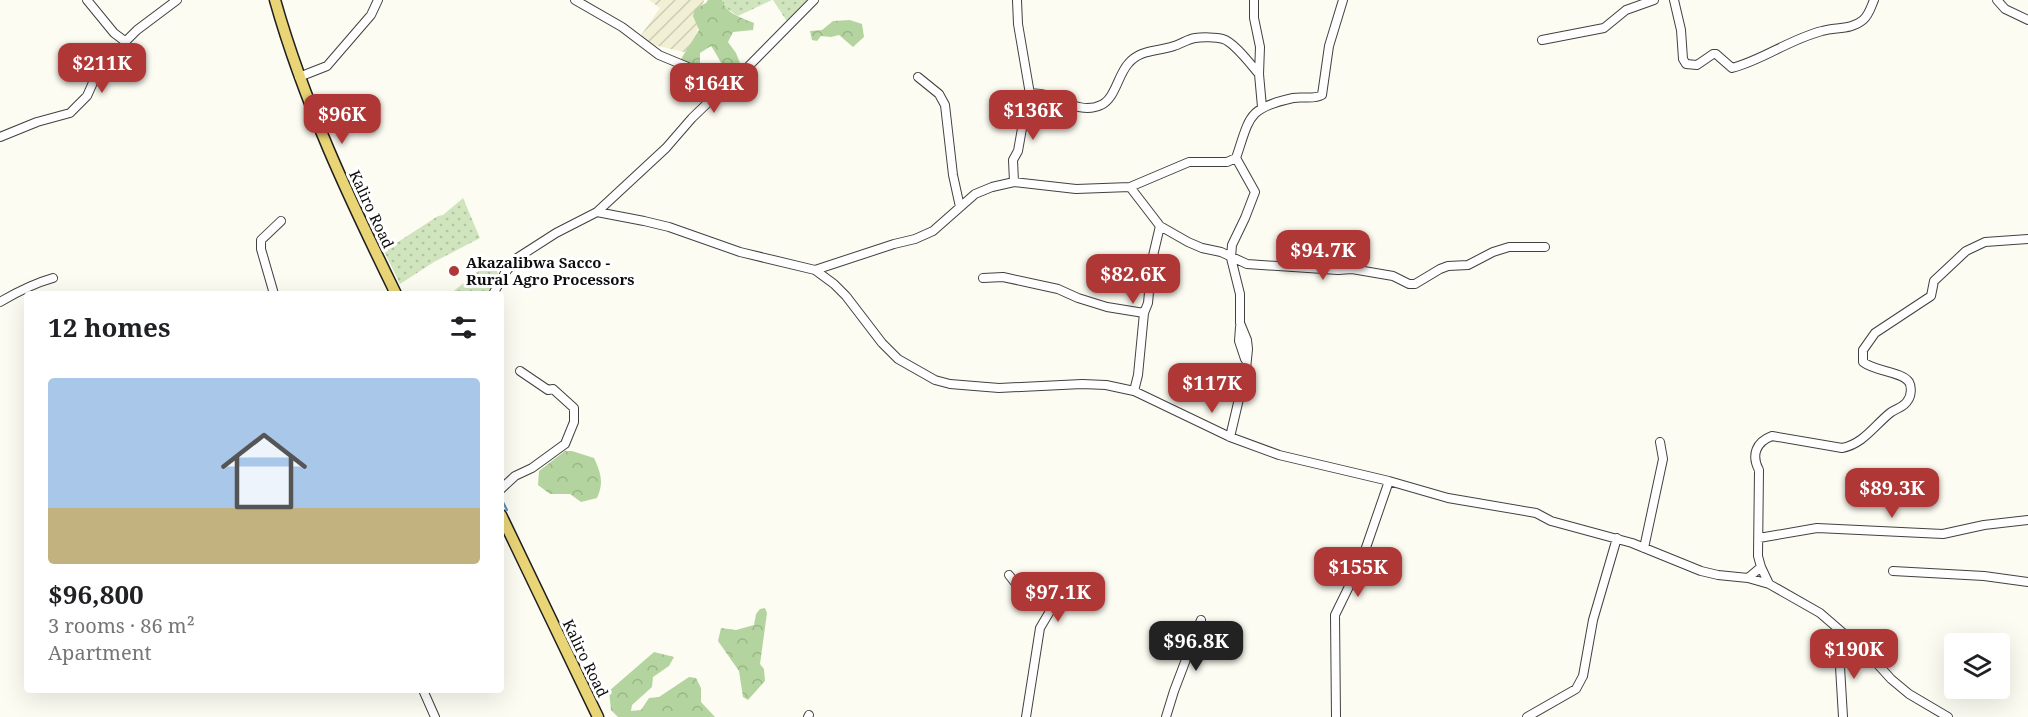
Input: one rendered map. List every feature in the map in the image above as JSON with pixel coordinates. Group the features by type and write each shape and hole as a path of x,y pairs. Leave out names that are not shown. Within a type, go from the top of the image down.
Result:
{"main road":[{"name":"Kaliro Road","path":"275,0 299,77 317,123 395,291"},
{"name":"Kaliro Road","path":"504,521 598,717"}],"street":[{"path":"87,0 114,33 126,42"},
{"path":"0,136 36,122 70,113 87,96 100,67 137,30 177,0"},
{"path":"299,77 327,66 371,15 378,0"},
{"path":"575,0 622,27 659,55 707,75 722,89"},
{"path":"495,291 517,258 556,233 597,212 666,148 692,118 722,89 736,79 814,0"},
{"path":"1014,182 1013,160 1018,151 1030,94 1018,24 1017,0"},
{"path":"1254,0 1254,18 1260,47 1259,74 1262,107"},
{"path":"1230,437 1247,364 1247,340 1240,323 1240,294 1231,258 1232,245 1255,192 1236,158 1243,133 1251,118 1262,107 1296,98 1322,95 1329,46 1343,0"},
{"path":"1542,40 1604,28 1626,10 1654,0"},
{"path":"1674,0 1681,30 1683,59 1686,64 1697,65 1709,55 1716,54 1731,68 1749,64 1801,38 1824,30 1855,25 1864,20 1874,0"},
{"path":"1997,0 2006,9 2028,20"},
{"path":"1030,94 1037,93 1072,106 1102,105 1111,94 1122,71 1140,53 1172,47 1195,38 1224,39 1233,45 1259,74"},
{"path":"918,77 939,94 945,105 953,175 960,207"},
{"path":"815,270 915,239 933,231 975,194 992,187 1014,182 1076,189 1130,188 1189,162 1227,162 1236,158"},
{"path":"1130,188 1160,226 1188,242 1221,252 1247,264 1352,269 1393,276 1409,284 1415,284 1440,269 1448,266 1468,265 1493,252 1509,247 1545,247"},
{"path":"597,212 669,227 713,244 815,270 846,296 882,343 898,359 935,380 950,384 999,388 1082,384 1106,385 1134,391 1230,437 1280,455 1389,481 1448,498 1536,513 1551,521 1617,538 1701,571 1748,578 1769,584 1820,613 1909,694 1948,717"},
{"path":"272,291 261,249 261,240 281,221"},
{"path":"1134,391 1138,375 1144,313 1148,303 1152,260 1160,226"},
{"path":"1769,584 1758,556 1759,470 1755,462 1757,446 1772,436 1842,448 1851,447 1872,431 1892,411 1900,409 1909,399 1911,389 1908,381 1900,375 1870,368 1863,362 1863,350 1875,333 1931,296 1934,281 1966,251 1985,242 2028,239"},
{"path":"983,278 1003,277 1058,289 1107,307 1144,313"},
{"path":"0,302 25,287 38,285 53,278"},
{"path":"504,486 515,476 532,468 565,444 574,422 574,408 567,401 553,389 548,390 520,371"},
{"path":"1644,548 1663,459 1660,442"},
{"path":"1336,717 1335,615 1362,562 1389,481"},
{"path":"1759,538 1817,528 1943,534 1984,525 2028,520"},
{"path":"1527,717 1576,689 1583,676 1593,620 1617,538"},
{"path":"1748,578 1761,567"},
{"path":"1893,571 1984,576 2028,582"},
{"path":"1009,575 1020,589 1046,586 1059,596 1040,628 1026,717"},
{"path":"1166,717 1201,620"},
{"path":"1843,717 1839,650 1848,637"},
{"path":"424,693 435,717"}],"green space":[{"path":"649,0 704,0 692,54 637,41 660,8"},
{"path":"708,0 722,0 730,12 754,23 753,30 733,32 728,42 740,63 727,71 711,46 700,53 700,63 693,68 686,67 681,59 699,30 693,16 695,9"},
{"path":"722,0 772,0 738,16 723,6"},
{"path":"773,0 812,0 788,23"},
{"path":"850,20 862,24 864,37 853,47 839,35 821,36 817,41 812,40 810,31 822,30 833,21"},
{"path":"463,198 480,238 434,262 400,284 384,251 443,215"},
{"path":"492,260 501,280 493,291 454,291"},
{"path":"565,451 594,458 601,478 597,498 581,502 570,494 550,494 538,485 539,471"},
{"path":"765,608 767,613 760,664 764,669 765,681 748,700 743,697 739,671 718,641 721,628 736,630 754,625 756,614 760,609"},
{"path":"654,652 674,657 669,666 653,677 652,687 632,705 631,711 641,710 649,698 659,697 689,677 696,678 701,688 701,702 715,717 618,717 611,710 609,691"}],"waterway":[{"path":"504,504 507,510"}],"place":[{"name":"Akazalibwa Sacco - Rural Agro Processors","path":"454,271"}]}
